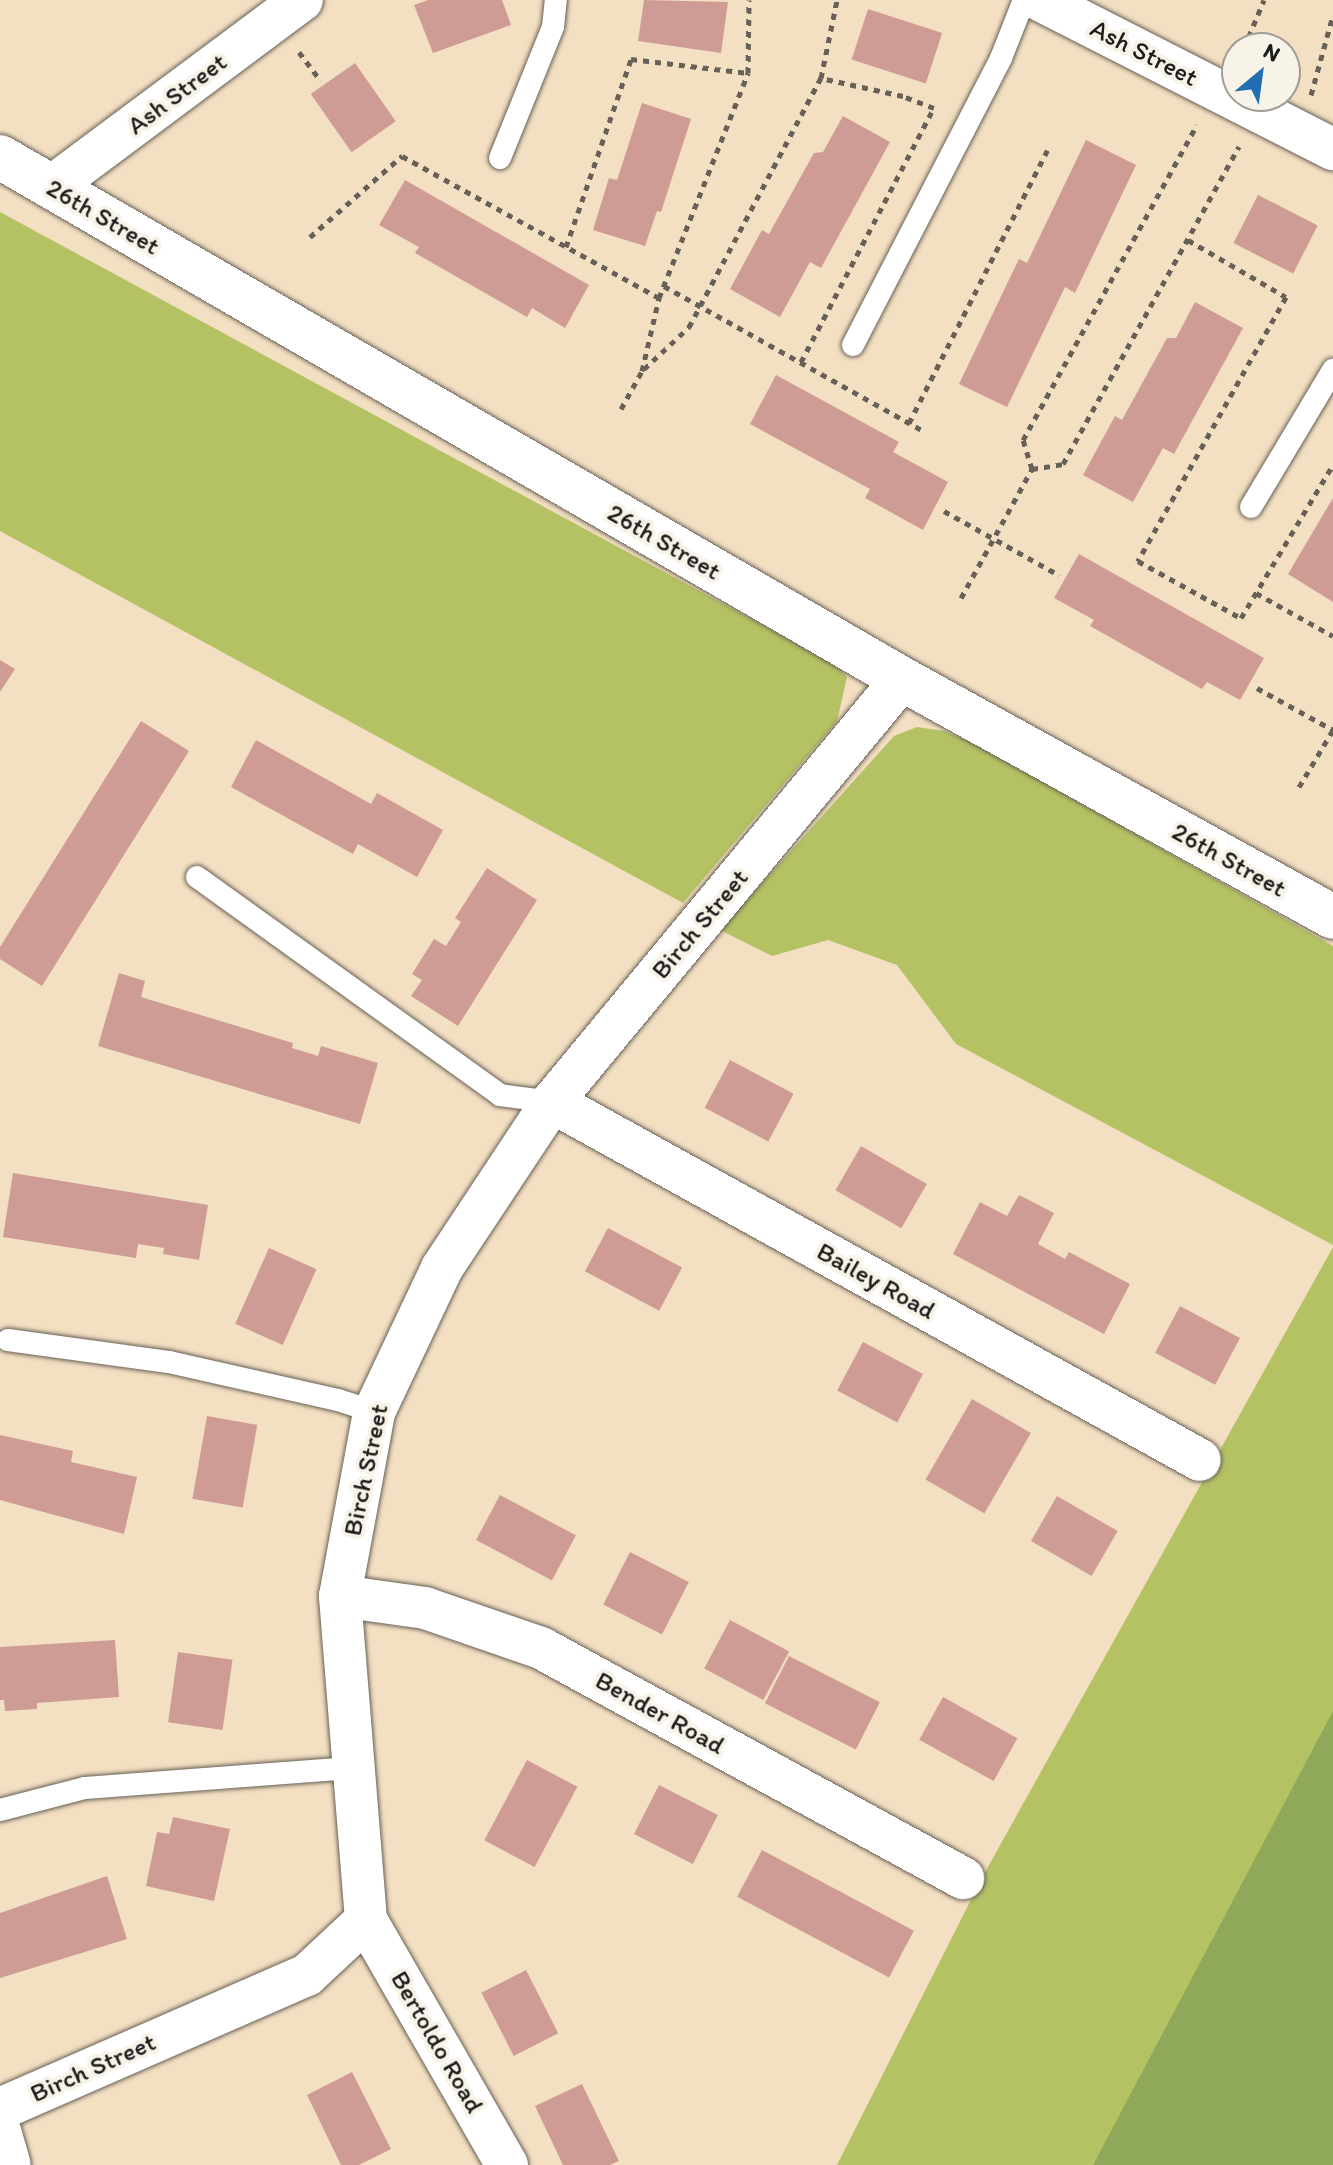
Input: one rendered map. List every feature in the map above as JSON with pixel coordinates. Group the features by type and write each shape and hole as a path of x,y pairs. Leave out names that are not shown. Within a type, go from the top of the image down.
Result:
{"street":[{"name":"Ash Street","path":"51,187 302,0"},
{"name":"Ash Street","path":"1040,0 1333,149"},
{"name":"26th Street","path":"0,157 902,679 1333,917"},
{"name":"Birch Street","path":"0,2109 307,1975 366,1920 340,1596 374,1412 442,1268 552,1102 902,679"},
{"name":"Bailey Road","path":"552,1102 1200,1460"},
{"name":"Bender Road","path":"340,1596 425,1608 541,1648 963,1878"},
{"name":"Bertoldo Road","path":"366,1920 507,2165"},
{"path":"0,2131 10,2165"}],"lane":[{"path":"500,158 553,27 556,0"},
{"path":"853,345 1001,58 1024,0"},
{"path":"1251,507 1333,370"},
{"path":"197,877 500,1095 552,1102"},
{"path":"8,1340 169,1362 338,1400 374,1412"},
{"path":"0,1810 85,1788 354,1768"}],"path":[{"path":"621,409 642,371 659,298 748,73 749,0"},
{"path":"642,371 689,327 821,78 837,0"},
{"path":"1251,32 1264,0"},
{"path":"1311,97 1333,15"},
{"path":"299,52 321,81"},
{"path":"566,247 631,59 748,73"},
{"path":"801,362 934,108 903,96 821,78"},
{"path":"961,598 1032,469 1023,440 1198,124"},
{"path":"909,423 1050,145"},
{"path":"1032,469 1063,464 1240,145"},
{"path":"310,237 402,156 659,298"},
{"path":"1188,240 1286,297 1138,561 1241,618 1333,465"},
{"path":"664,286 925,432"},
{"path":"944,511 1059,575"},
{"path":"1256,593 1333,636"},
{"path":"1257,688 1333,730 1299,787"}],"green space":[{"path":"0,212 834,664 847,677 837,721 683,903 0,531"},
{"path":"917,727 944,731 980,746 1333,946 1333,1245 956,1044 897,965 828,940 772,956 720,930 894,736"},
{"path":"1333,1247 1333,2165 837,2165 984,1874"},
{"path":"1333,1711 1333,2165 1093,2165"}],"building":[{"path":"428,0 502,0 511,25 433,53 414,5"},
{"path":"644,0 728,2 721,53 638,41"},
{"path":"868,9 942,33 926,84 852,59"},
{"path":"355,63 396,121 351,152 311,94"},
{"path":"642,103 691,119 661,212 657,211 645,246 593,230 609,178 617,180"},
{"path":"843,116 890,142 821,268 810,262 780,317 730,289 762,230 769,234 814,153 823,152"},
{"path":"1086,140 1136,165 1075,293 1065,287 1007,407 959,384 1019,259 1027,263"},
{"path":"405,180 589,285 565,328 532,308 527,317 415,253 419,247 379,225"},
{"path":"1258,195 1318,225 1293,274 1233,243"},
{"path":"1195,302 1243,328 1174,454 1163,448 1133,502 1083,475 1115,416 1122,420 1167,338 1176,338"},
{"path":"776,375 899,442 893,452 948,482 923,530 865,498 870,489 750,424"},
{"path":"1333,498 1333,602 1288,574"},
{"path":"1079,554 1264,658 1240,700 1207,682 1202,689 1090,626 1094,620 1054,598"},
{"path":"0,660 15,669 0,692"},
{"path":"141,721 189,751 42,986 0,959 0,947"},
{"path":"256,740 371,804 377,793 443,830 417,877 358,844 353,854 231,787"},
{"path":"487,868 537,900 458,1026 411,996 422,980 412,974 434,939 446,946 461,922 455,918"},
{"path":"119,973 145,981 141,997 293,1043 292,1048 318,1056 321,1046 378,1063 360,1124 98,1046"},
{"path":"730,1060 794,1094 768,1141 705,1108"},
{"path":"861,1146 927,1184 901,1228 836,1190"},
{"path":"13,1173 208,1205 199,1260 163,1254 164,1248 138,1244 136,1258 3,1237"},
{"path":"1019,1195 1054,1213 1038,1244 1065,1259 1069,1252 1130,1284 1104,1334 953,1254 980,1202 1007,1216"},
{"path":"608,1228 682,1267 659,1311 585,1271"},
{"path":"269,1248 317,1269 283,1345 235,1324"},
{"path":"1180,1306 1240,1338 1215,1385 1155,1353"},
{"path":"863,1342 923,1374 897,1422 837,1391"},
{"path":"972,1399 1031,1433 984,1514 926,1480"},
{"path":"207,1416 257,1425 243,1508 192,1499"},
{"path":"0,1435 73,1451 71,1462 137,1477 124,1534 0,1500"},
{"path":"500,1495 576,1535 552,1580 476,1540"},
{"path":"1057,1496 1118,1531 1092,1576 1031,1541"},
{"path":"630,1552 689,1582 662,1635 603,1605"},
{"path":"730,1620 789,1651 763,1700 704,1669"},
{"path":"115,1640 119,1697 37,1703 37,1709 5,1711 4,1700 0,1700 0,1647"},
{"path":"178,1652 232,1660 223,1730 168,1722"},
{"path":"789,1656 880,1702 856,1750 765,1703"},
{"path":"943,1697 1017,1738 994,1781 919,1740"},
{"path":"527,1760 577,1787 535,1867 484,1840"},
{"path":"659,1785 718,1815 693,1864 634,1834"},
{"path":"173,1817 230,1829 214,1901 146,1886 157,1832 169,1834"},
{"path":"762,1850 914,1931 889,1978 737,1897"},
{"path":"107,1876 127,1939 0,1978 0,1913"},
{"path":"526,1970 558,2033 514,2056 481,1993"},
{"path":"352,2072 391,2149 359,2165 341,2165 307,2095"},
{"path":"582,2084 619,2161 610,2165 563,2165 535,2106"}]}
